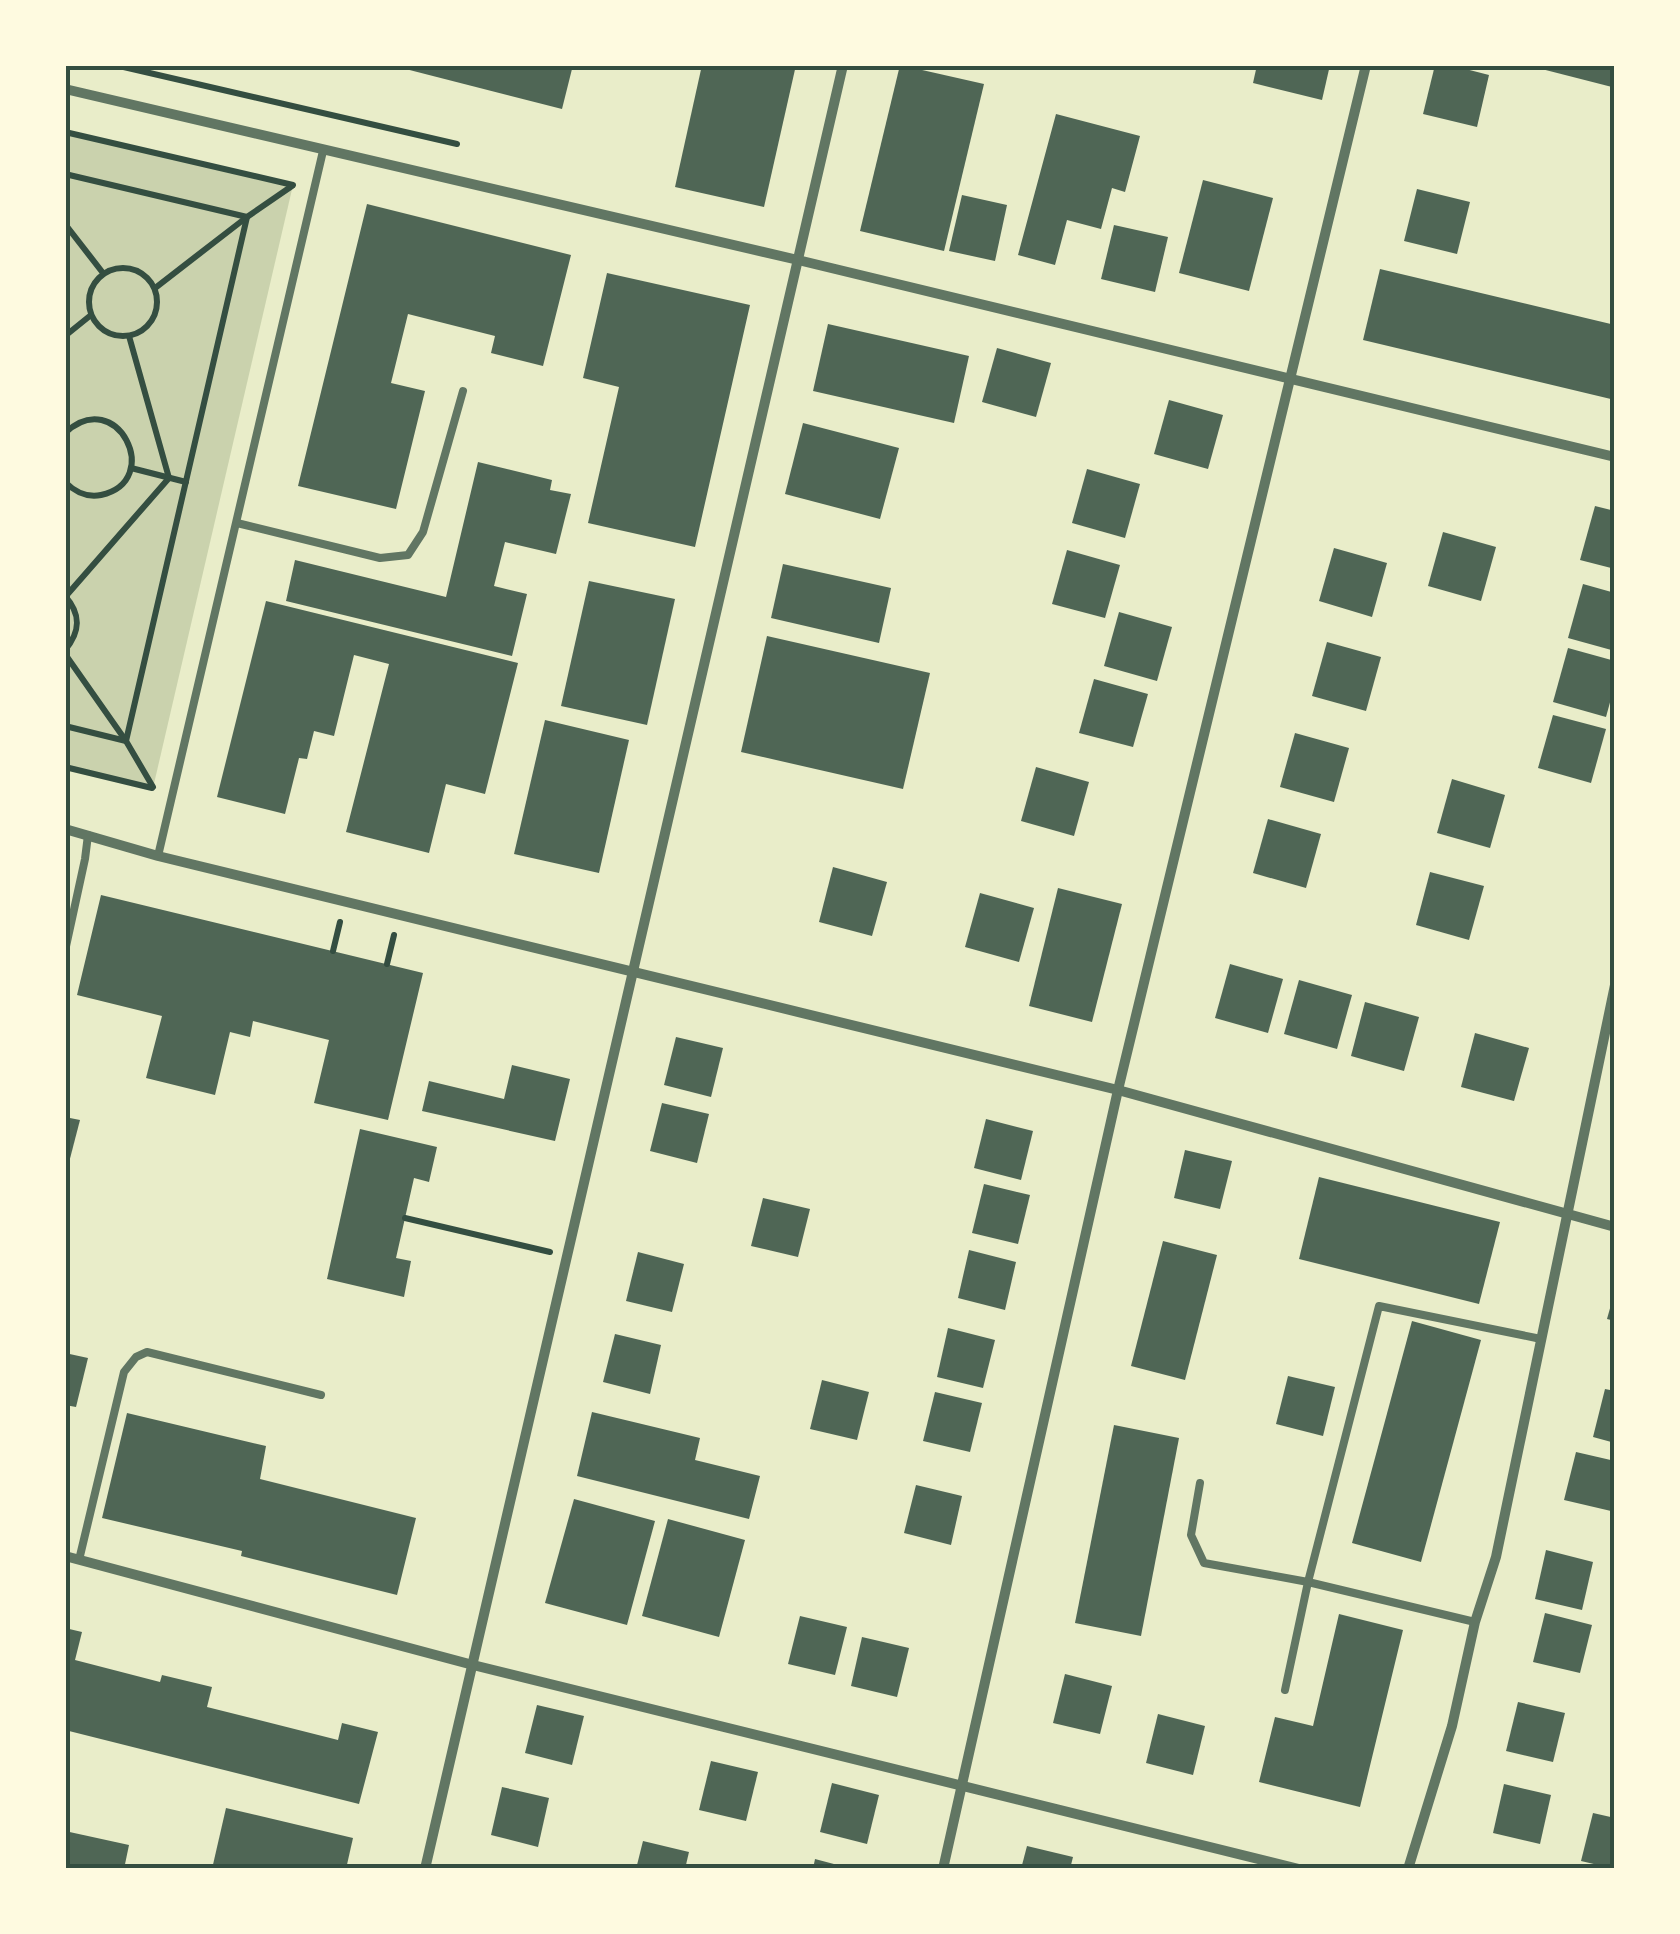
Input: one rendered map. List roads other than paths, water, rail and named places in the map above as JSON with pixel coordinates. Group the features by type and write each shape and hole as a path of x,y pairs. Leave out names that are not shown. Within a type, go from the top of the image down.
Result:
{"street":[{"path":"425,1869 843,65"},
{"path":"943,1869 1118,1090 1366,65"},
{"path":"65,88 1615,458"},
{"path":"65,828 158,856 1118,1090 1615,1228"},
{"path":"1408,1869 1452,1726 1475,1622 1496,1558 1615,985"},
{"path":"65,1556 473,1664 1298,1869"}],"lane":[{"path":"158,856 323,151"},
{"path":"237,523 380,558 408,555 423,532 463,391"},
{"path":"65,952 88,834"},
{"path":"1285,1690 1308,1582 1380,1306 1540,1339"},
{"path":"79,1560 124,1372 136,1357 148,1352 322,1395"},
{"path":"1200,1483 1191,1535 1204,1563 1308,1582 1475,1622"}]}
